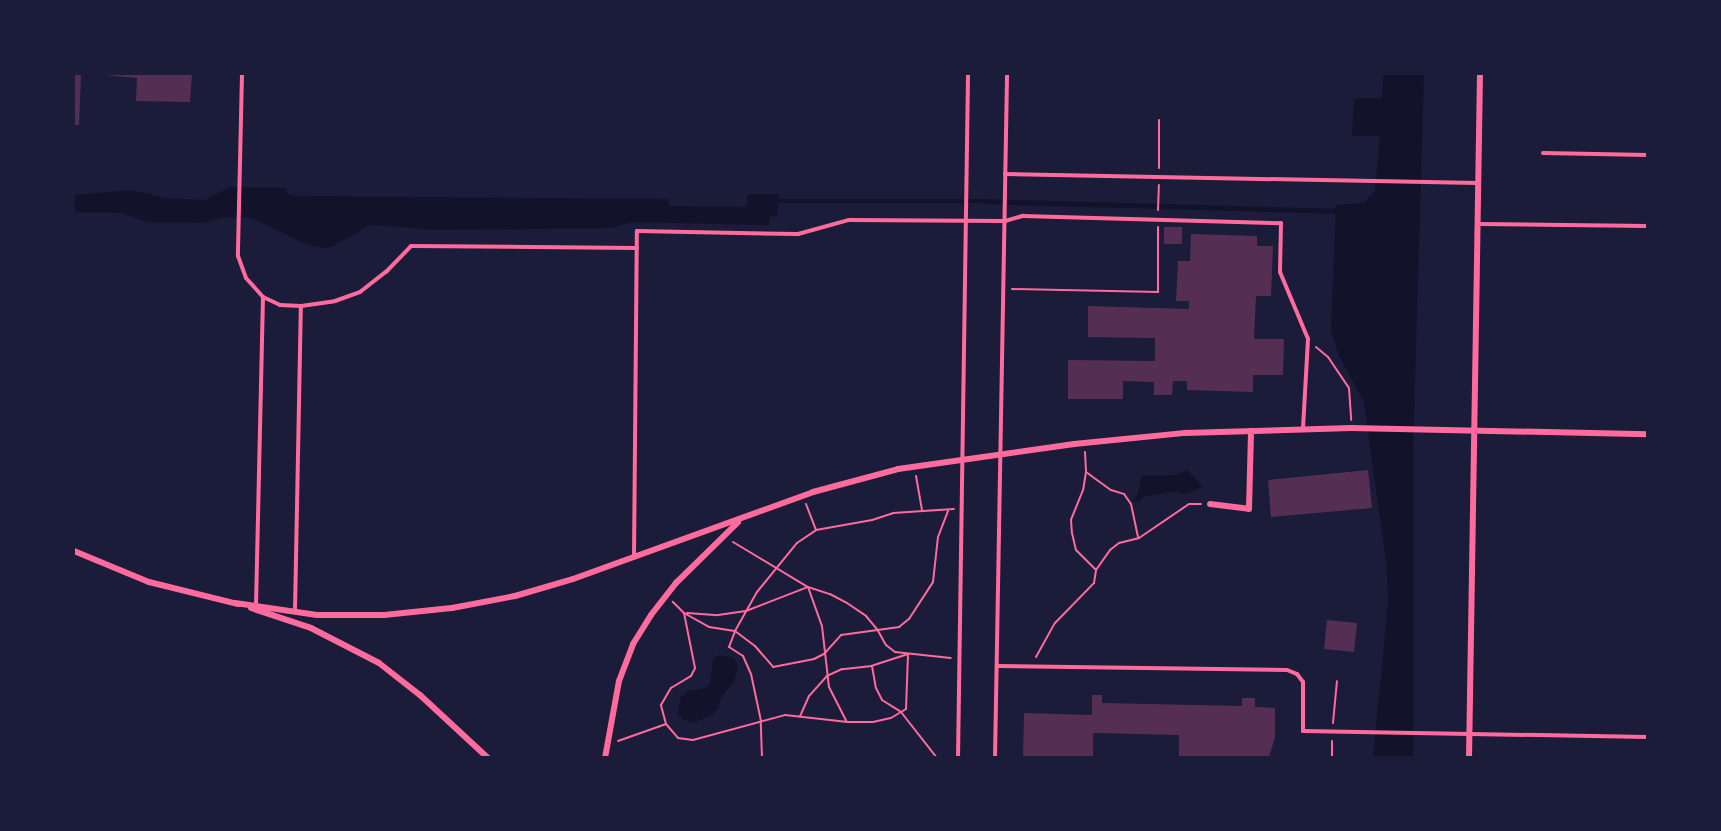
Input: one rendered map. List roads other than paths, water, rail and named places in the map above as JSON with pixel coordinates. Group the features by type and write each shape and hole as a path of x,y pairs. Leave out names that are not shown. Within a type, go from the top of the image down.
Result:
{"street":[{"path":"1469,758 1480,74"},
{"path":"235,603 317,615 384,615 452,608 515,596 634,558 802,496 914,467 1084,443 1185,433 1351,428 1647,434"},
{"path":"1210,504 1249,509 1251,431"},
{"path":"606,758 619,681 633,644 666,596 740,520"},
{"path":"74,551 149,582 235,603 310,628 379,663 420,695 488,758"}],"lane":[{"path":"242,74 238,256 246,278 263,297 280,305 301,306 335,301 360,292 386,272 411,246 637,248"},
{"path":"958,758 957,658 968,74"},
{"path":"996,758 1007,74"},
{"path":"1543,153 1647,155"},
{"path":"1005,174 1478,183"},
{"path":"634,558 637,231 798,234 849,220 1005,221 1023,216 1281,224 1280,272 1308,339 1303,430"},
{"path":"1478,224 1647,226"},
{"path":"256,606 263,297"},
{"path":"295,612 301,306"},
{"path":"997,666 1287,670 1297,674 1303,682 1302,731 1647,737"}],"waterway":[{"path":"779,201 983,201 1336,211"}]}
